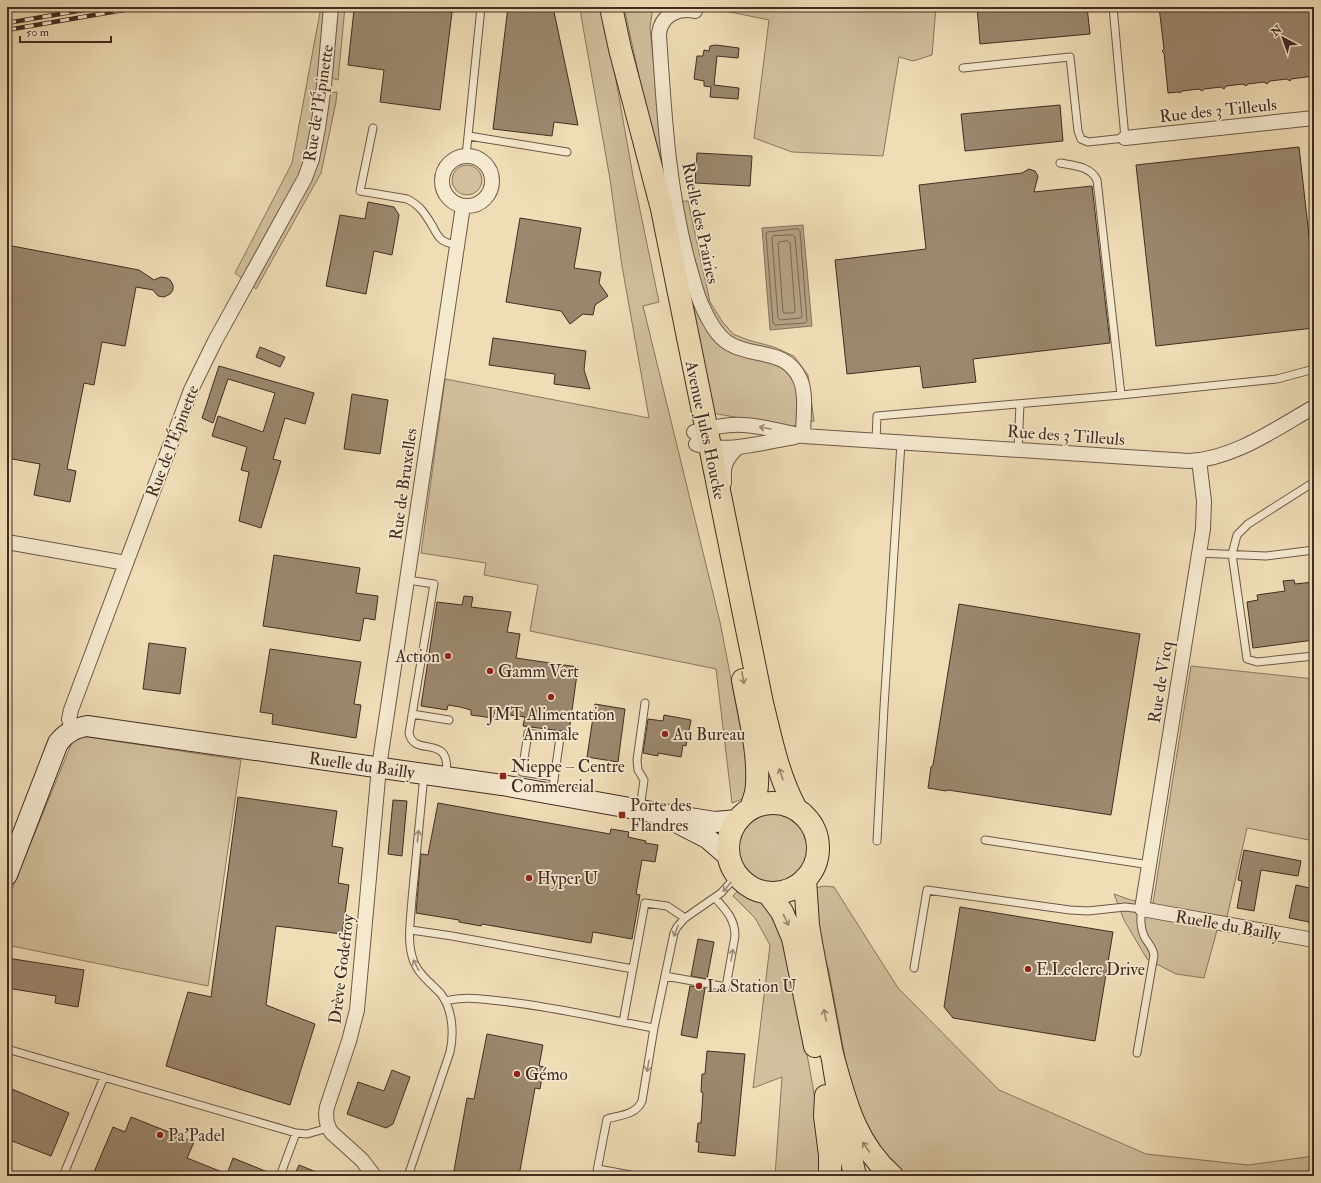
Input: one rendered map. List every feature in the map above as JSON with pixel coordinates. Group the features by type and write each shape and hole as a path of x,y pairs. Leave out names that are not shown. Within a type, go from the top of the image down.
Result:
{"main road":[{"name":"Avenue Jules Houcke","path":"611,7 620,49 628,108 701,438 755,749 757,784 745,814"},
{"name":"Avenue Jules Houcke","path":"701,438 730,545 762,703 774,751 786,789 796,809"},
{"path":"762,804 786,804 796,809 811,823 818,842 816,862 805,879 794,888 768,893 761,892 750,887 732,865 728,845 730,834 745,814 762,804"},
{"path":"805,879 810,937 854,1176"},
{"path":"768,893 782,912 793,938 842,1176"},
{"path":"832,1054 855,1128 865,1146 892,1176"},
{"path":"826,1096 825,1116 830,1155 830,1176"}],"street":[{"name":"Rue de l'Épinette","path":"72,730 69,719 71,710 197,376 306,178 318,128 324,86 331,7"},
{"name":"Ruelle des Prairies","path":"696,11 684,10 673,13 664,21 659,30 668,149 677,214 684,247 696,290 703,308 712,326 720,337 738,348 777,357 788,363 800,379 803,393 804,436"},
{"name":"Rue des 3 Tilleuls","path":"1126,138 1314,118"},
{"path":"466,156 476,158 487,166 491,175 492,185 488,194 482,201 473,205 464,206 455,203 448,197 444,189 443,180 445,171 450,164 457,159 466,156"},
{"name":"Rue de Bruxelles","path":"379,767 408,580 429,428 464,206"},
{"name":"Rue des 3 Tilleuls","path":"701,438 724,426 743,425 767,428 804,436 1169,460 1199,460 1231,452 1314,407"},
{"name":"Rue des 3 Tilleuls","path":"701,438 738,447 804,436"},
{"path":"730,545 729,516 724,484 724,471 727,459 738,447"},
{"name":"Rue de Vicq","path":"1142,909 1199,553 1204,510 1199,460"},
{"path":"7,542 126,562"},
{"name":"Ruelle du Bailly","path":"72,730 82,727 94,727 446,776 553,785 646,811 714,822 745,814"},
{"path":"7,875 55,749 62,737 72,730"},
{"name":"Drève Godefroy","path":"328,1128 325,1118 327,1107 349,1041 358,1004 379,767"},
{"name":"Ruelle du Bailly","path":"646,811 700,834 714,843 732,865"},
{"name":"Ruelle du Bailly","path":"1142,909 1314,940"},
{"path":"328,1128 362,1160 374,1176"}],"lane":[{"path":"466,156 481,7"},
{"path":"963,68 1070,57 1078,131 1082,139 1088,142 1126,138 1113,7"},
{"path":"373,128 360,191 407,199 414,202 427,216 440,238 446,242 457,245"},
{"path":"469,136 566,152"},
{"path":"1060,163 1088,169 1094,174 1097,180 1121,395"},
{"path":"876,441 877,416 1121,395 1277,379 1314,369"},
{"path":"1018,450 1020,404"},
{"path":"877,841 901,443"},
{"path":"1314,482 1248,524 1237,535 1232,554 1248,659 1256,662 1314,656"},
{"path":"1199,553 1266,556 1314,550"},
{"path":"408,580 434,584 409,733 412,740 418,745 435,748 443,754 447,761 446,776"},
{"path":"645,703 637,760 638,770 644,780 646,811"},
{"path":"412,714 449,720"},
{"path":"528,733 560,738 553,785 522,772 528,733"},
{"path":"408,1176 452,1045 453,1030 445,1001 417,968 413,961 410,949 414,882 425,773"},
{"path":"985,840 1150,865"},
{"path":"636,1176 597,1172 607,1119 630,1113 636,1110 640,1104 674,933 677,926 685,918 726,889 732,865"},
{"path":"914,968 927,890 1070,910 1088,911 1125,907 1142,909 1140,918 1142,930 1154,955 1137,1053"},
{"path":"665,976 726,987 736,936 731,917 715,898"},
{"path":"623,1022 645,903 667,906 685,918"},
{"path":"411,930 633,969"},
{"path":"445,1001 464,997 517,1002 654,1028"},
{"path":"7,1049 296,1133 307,1134 328,1128"},
{"path":"65,1175 104,1077"},
{"path":"280,1176 296,1133"}],"shaded area":[{"path":"321,7 327,7 320,77 304,169 243,279 235,273 292,163"},
{"path":"337,7 345,7 338,80 331,76"},
{"path":"577,7 603,7 633,176 659,302 643,306 720,622 750,777 745,798 732,803 716,669 530,631 538,585 484,575 486,563 421,553 445,379 649,418 622,266 610,179 580,10"},
{"path":"624,7 653,7 650,27 660,129 670,201 688,201 710,302 722,321 733,334 774,347 794,356 808,375 814,421 790,427 712,413"},
{"path":"706,7 936,7 932,55 913,61 899,57 883,156 792,152 754,138 769,20"},
{"path":"337,92 321,173 256,289 250,284 302,194 328,93"},
{"path":"467,165 477,170 482,180 477,190 467,195 457,190 452,180 457,170"},
{"path":"1191,666 1314,679 1314,841 1247,828 1227,917 1219,916 1216,934 1204,978 1176,974 1147,959 1124,920 1114,894 1131,900 1153,903"},
{"path":"75,735 241,760 208,986 7,945 7,901"},
{"path":"773,812 793,818 803,828 809,848 803,868 793,878 773,884 753,878 743,868 737,848 743,828 753,818"},
{"path":"824,886 834,887 898,988 999,1090 1146,1154 1248,1165 1314,1156 1314,1176 903,1176 887,1160 862,1124 847,1068 829,972 814,920 811,889"},
{"path":"740,888 762,902 781,929 794,983 813,1087 824,1166 820,1176 775,1176 782,1077 753,1088 770,945 755,918 733,896"}],"water":[{"path":"803,225 812,326 770,330 762,228"}],"building":[{"path":"375,7 441,7 440,10 452,12 440,110 380,102 384,70 348,65 354,10"},
{"path":"508,7 553,7 578,125 554,122 552,136 493,129"},
{"path":"977,7 1087,7 1090,34 980,44"},
{"path":"1159,7 1314,7 1314,76 1291,79 1290,81 1287,79 1270,81 1267,84 1264,82 1248,84 1246,86 1243,84 1226,86 1224,89 1221,87 1204,89 1202,91 1199,89 1182,91 1180,93 1168,93 1164,53 1162,51 1164,49"},
{"path":"716,45 739,48 738,58 717,56 714,85 739,88 738,99 710,97 711,87 704,86 704,81 694,79 697,56 703,56 704,50 709,51 710,46"},
{"path":"1060,105 1063,141 965,151 961,114"},
{"path":"1299,147 1314,280 1314,328 1156,346 1136,165"},
{"path":"697,153 752,156 750,186 695,183"},
{"path":"1029,169 1035,171 1038,176 1034,192 1092,186 1110,343 973,359 976,382 923,388 920,366 847,374 835,260 926,249 919,185 1022,173"},
{"path":"368,202 394,207 399,215 392,255 374,251 366,294 326,286 340,215 365,219"},
{"path":"520,218 581,228 574,268 601,272 599,283 608,296 595,305 593,315 583,314 570,324 561,311 506,302"},
{"path":"7,245 139,270 154,280 161,277 167,278 173,285 173,290 170,294 164,297 158,296 153,290 136,287 125,346 102,342 94,385 84,383 67,469 76,471 70,502 34,495 40,464 7,458"},
{"path":"493,338 586,351 584,370 590,389 554,384 555,374 489,365"},
{"path":"260,347 285,357 280,367 256,357"},
{"path":"219,366 314,393 305,424 285,418 273,459 281,461 261,528 239,521 249,472 241,470 247,447 212,436 218,416 263,432 275,393 228,379 213,423 202,418"},
{"path":"352,394 388,400 380,454 344,449"},
{"path":"274,555 360,568 356,593 378,596 375,620 364,618 360,641 263,626"},
{"path":"1294,580 1295,584 1314,582 1314,640 1253,648 1247,602 1258,600 1257,595 1285,591 1283,581"},
{"path":"464,596 473,597 471,607 511,612 507,632 520,634 516,658 578,667 569,732 523,726 525,717 494,713 493,718 471,715 471,710 448,705 447,710 421,706 437,602 462,605"},
{"path":"959,604 1140,634 1111,815 928,788"},
{"path":"149,643 186,648 180,694 143,689"},
{"path":"270,649 361,662 354,704 361,705 356,738 272,724 273,714 260,712"},
{"path":"595,704 625,709 618,762 587,757"},
{"name":"Au Bureau","path":"664,715 691,720 686,746 683,745 681,757 658,753 658,756 643,753 648,719 663,721"},
{"path":"238,797 337,811 332,846 343,848 338,883 349,885 342,934 276,926 266,1005 315,1024 290,1105 166,1066 188,992 211,997"},
{"path":"393,800 407,801 402,856 388,854"},
{"name":"Hyper U","path":"438,803 610,834 611,829 629,832 628,837 646,841 645,843 658,845 655,862 642,860 636,894 640,895 632,939 593,932 591,943 482,924 481,926 459,922 459,920 416,913 421,854 428,855"},
{"path":"1244,850 1301,861 1298,876 1261,870 1254,911 1237,908 1242,881 1238,880"},
{"path":"1296,885 1314,889 1314,923 1289,918"},
{"name":"E.Leclerc Drive","path":"960,907 1113,932 1095,1041 953,1018 944,1007"},
{"path":"698,939 714,942 707,979 691,976"},
{"path":"7,958 84,970 78,1007 55,1003 56,996 7,988"},
{"path":"690,986 705,988 697,1038 681,1035"},
{"path":"487,1034 543,1045 539,1066 544,1067 540,1089 535,1088 519,1176 453,1176 467,1098 474,1099"},
{"path":"707,1051 745,1054 735,1156 698,1152 699,1142 696,1142 698,1123 701,1123 703,1093 701,1092 702,1074 705,1074"},
{"path":"392,1070 410,1077 393,1124 386,1128 347,1114 358,1082 384,1091"},
{"path":"7,1087 69,1113 51,1156 7,1139"},
{"path":"131,1117 194,1142 187,1158 227,1174 233,1158 275,1176 103,1176 94,1172 113,1127 125,1132"},
{"path":"299,1165 326,1176 294,1176"}],"railway":[{"path":"7,23 101,7"},
{"path":"7,30 141,7"}],"place":[{"name":"Action","path":"448,656"},
{"name":"Gamm Vert","path":"490,671"},
{"name":"JMT Alimentation Animale","path":"551,697"},
{"name":"Au Bureau","path":"665,734"},
{"name":"Nieppe – Centre Commercial","path":"503,776"},
{"name":"Porte des Flandres","path":"622,815"},
{"name":"Hyper U","path":"529,878"},
{"name":"E.Leclerc Drive","path":"1028,969"},
{"name":"La Station U","path":"699,986"},
{"name":"Gémo","path":"517,1074"},
{"name":"Pa'Padel","path":"160,1135"}]}
